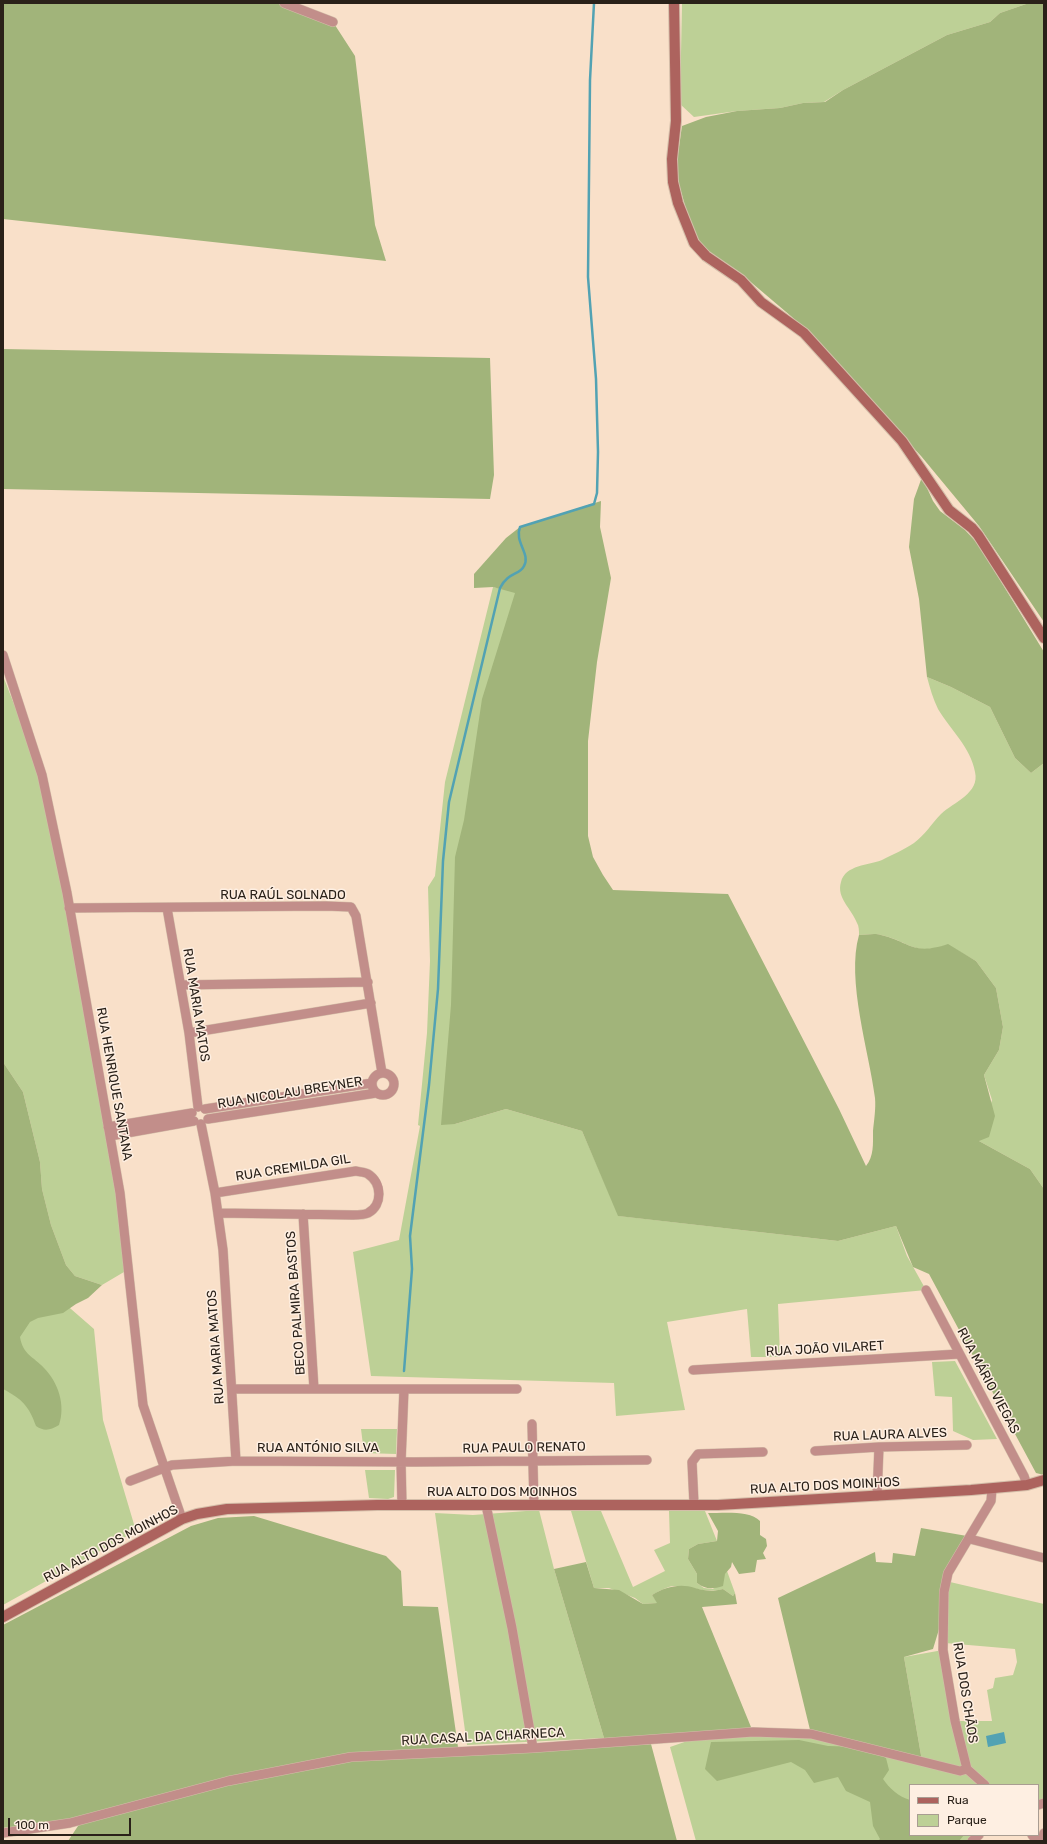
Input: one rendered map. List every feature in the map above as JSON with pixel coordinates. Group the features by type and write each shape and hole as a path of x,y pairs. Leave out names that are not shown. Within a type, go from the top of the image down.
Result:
{"street":[{"path":"284,3 333,22"},
{"path":"674,3 676,121 672,159 673,182 678,203 694,243 706,256 741,280 761,302 804,333 902,441 945,505 978,535 1044,638"},
{"name":"RUA HENRIQUE SANTANA","path":"3,655 42,775 69,908 120,1193 142,1405 182,1519"},
{"name":"RUA RAÚL SOLNADO","path":"69,908 351,907 356,916 382,1073"},
{"name":"RUA MARIA MATOS","path":"167,908 189,1033 200,1115 215,1193 223,1250 236,1461"},
{"path":"181,985 368,982"},
{"path":"189,1033 371,1003"},
{"path":"382,1073 392,1077 394,1088 386,1095 376,1093 372,1083 375,1076 382,1073"},
{"name":"RUA NICOLAU BREYNER","path":"109,1131 372,1083"},
{"name":"RUA NICOLAU BREYNER","path":"200,1115 376,1093"},
{"name":"RUA CREMILDA GIL","path":"215,1193 356,1171 368,1173 379,1189 380,1199 375,1207 368,1213 352,1215 218,1214"},
{"name":"BECO PALMIRA BASTOS","path":"303,1214 314,1389"},
{"name":"RUA MÁRIO VIEGAS","path":"926,1290 1024,1476 1027,1485"},
{"name":"RUA JOÃO VILARET","path":"693,1370 959,1354"},
{"path":"232,1389 517,1389"},
{"path":"402,1505 401,1462 404,1389"},
{"path":"532,1424 534,1504"},
{"name":"RUA LAURA ALVES","path":"815,1451 879,1447 967,1445"},
{"path":"877,1496 879,1447"},
{"path":"694,1504 692,1462 698,1454 763,1452"},
{"name":"RUA PAULO RENATO","path":"401,1462 647,1460"},
{"path":"130,1481 172,1465 236,1461"},
{"name":"RUA ANTÓNIO SILVA","path":"236,1461 401,1462"},
{"name":"RUA ALTO DOS MOINHOS","path":"3,1617 182,1519 197,1514 227,1509 402,1505 694,1504 877,1496 992,1489 1027,1485 1044,1480"},
{"name":"RUA DOS CHÃOS","path":"967,1769 955,1721 943,1650 944,1592 948,1573 970,1539 991,1501 992,1489"},
{"path":"486,1505 512,1628 533,1748"},
{"path":"970,1539 1044,1558"},
{"name":"RUA CASAL DA CHARNECA","path":"3,1833 70,1823 228,1781 352,1757 533,1748 753,1732 811,1734 960,1771 967,1769"},
{"path":"967,1769 985,1784"},
{"path":"1042,1841 1044,1833"}],"green space":[{"path":"3,3 284,3 333,22 355,56 375,225 386,261 3,219"},
{"path":"682,3 1029,3 1000,13 990,22 947,35 843,90 824,102 803,103 780,108 737,111 694,117 680,104"},
{"path":"1029,3 1044,3 1044,622 979,526 921,456 792,317 746,278 711,254 699,241 692,230 678,181 676,167 682,126 706,117 737,111 780,108 803,103 825,102 843,90 947,35 990,22 1000,13"},
{"path":"3,349 490,358 494,475 490,499 3,489"},
{"path":"922,477 933,501 940,511 965,530 978,544 1044,652 1044,763 1031,773 1015,758 990,707 951,687 927,677 919,599 909,547 914,499"},
{"path":"601,501 600,527 611,578 597,662 588,741 588,836 593,857 613,890 728,894 839,1109 866,1166 869,1162 872,1150 875,1098 857,994 855,973 859,935 879,934 912,947 927,949 948,944 976,961 996,988 1003,1027 999,1050 984,1075 995,1116 989,1137 979,1141 1030,1169 1044,1189 1044,1475 1036,1473 929,1274 913,1267 896,1226 838,1241 618,1216 582,1131 506,1109 455,1124 441,1125 451,1005 455,857 464,820 482,699 515,593 493,587 474,588 474,574 506,538 520,527"},
{"path":"493,587 517,592 455,1124 506,1109 582,1131 619,1216 838,1241 896,1226 907,1256 926,1290 778,1304 780,1357 751,1357 747,1309 667,1322 685,1410 616,1416 614,1383 371,1376 353,1252 399,1240 420,1126 418,1125 427,1033 430,961 428,887 435,876 445,782"},
{"path":"3,676 42,775 129,1269 102,1285 75,1276 66,1265 51,1225 42,1189 40,1162 23,1092 3,1062"},
{"path":"927,677 951,687 990,707 1015,758 1031,773 1044,763 1044,1189 1030,1169 979,1141 992,1100 984,1075 999,1050 1003,1027 996,988 976,961 948,945 936,948 919,949 879,934 859,935 858,924 845,903 841,893 841,882 843,876 847,872 858,866 882,860 914,843 941,814 965,796 974,786 976,779 973,763 960,739 938,709"},
{"path":"3,1062 23,1092 40,1162 42,1189 51,1225 66,1265 75,1276 102,1285 88,1298 63,1313 38,1318 30,1322 20,1337 23,1348 49,1374 57,1387 61,1402 61,1417 59,1425 48,1430 36,1426 31,1413 24,1404 15,1396 3,1389"},
{"path":"3,1242 17,1262 94,1329 103,1420 136,1531 3,1605"},
{"path":"955,1361 997,1439 973,1440 953,1431 952,1397 935,1396 932,1362"},
{"path":"361,1429 397,1429 396,1454 364,1453"},
{"path":"365,1470 395,1470 394,1497 388,1499 369,1498"},
{"path":"539,1510 554,1569 604,1738 467,1745 435,1513 473,1515"},
{"path":"571,1511 601,1511 633,1587 665,1571 654,1550 670,1543 669,1511 705,1511 717,1541 698,1544 689,1549 688,1559 697,1574 697,1583 704,1588 713,1589 727,1571 735,1593 733,1596 723,1589 704,1590 673,1586 665,1588 652,1595 658,1603 643,1604 635,1598 609,1588 594,1588"},
{"path":"708,1513 750,1515 756,1517 760,1521 760,1535 766,1539 767,1546 763,1553 766,1559 757,1560 755,1572 739,1574 732,1562 731,1567 725,1574 723,1586 710,1588 703,1587 697,1583 697,1574 688,1559 689,1549 698,1544 717,1541 718,1531"},
{"path":"254,1516 386,1556 401,1571 403,1606 438,1607 459,1754 651,1744 677,1841 68,1841 82,1820 3,1828 3,1625 191,1526 218,1518"},
{"path":"921,1528 967,1536 946,1570 940,1626 933,1649 904,1657 922,1761 868,1748 886,1758 889,1770 883,1779 891,1789 909,1800 909,1836 963,1836 959,1841 878,1841 880,1839 873,1826 870,1802 846,1791 838,1777 814,1783 805,1770 791,1762 717,1781 705,1769 711,1742 799,1740 828,1746 864,1747 811,1734 778,1598 875,1552 876,1562 892,1563 893,1553 915,1556"},
{"path":"586,1562 594,1588 619,1590 643,1604 657,1603 652,1595 667,1588 678,1586 709,1591 723,1589 733,1596 735,1593 737,1604 702,1607 753,1732 699,1737 604,1738 554,1569"},
{"path":"950,1582 1044,1604 1044,1804 1039,1805 1039,1784 909,1784 909,1836 978,1836 972,1841 696,1841 670,1747 699,1737 811,1734 922,1761 904,1657 943,1650 955,1721 992,1721 987,1690 993,1688 995,1678 1013,1675 1017,1662 1015,1649 945,1643 947,1595"}],"water":[{"path":"1004,1732 1006,1743 988,1747 986,1736"}],"waterway":[{"path":"404,1371 412,1269 410,1236 429,1085 438,989 443,861 449,802 500,588 510,576 522,569 526,561 519,538 520,527 594,504 597,493 598,452 596,379 588,277 590,80 594,3"}]}
